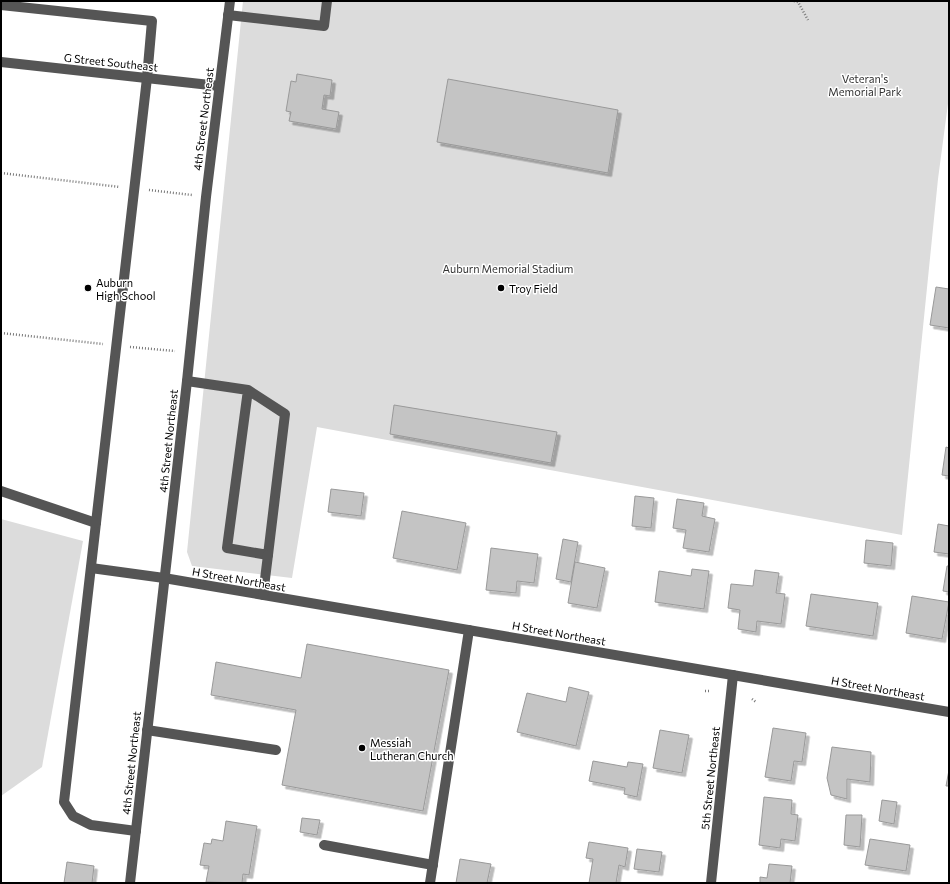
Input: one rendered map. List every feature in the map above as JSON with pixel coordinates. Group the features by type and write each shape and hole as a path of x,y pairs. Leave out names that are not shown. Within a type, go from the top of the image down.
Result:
{"street":[{"name":"4th Street Northeast","path":"130,883 187,381 206,197 230,1"},
{"path":"228,15 324,26 327,1"},
{"path":"1,4 152,21 147,78 64,802 73,816 90,825 136,831"},
{"name":"G Street Southeast","path":"1,62 219,86"},
{"path":"187,381 248,390 285,414 263,595"},
{"path":"248,390 227,548 268,555"},
{"path":"1,491 96,523"},
{"name":"H Street Northeast","path":"91,568 164,578 949,712"},
{"path":"430,883 469,630"},
{"name":"5th Street Northeast","path":"711,883 733,675"},
{"path":"147,730 276,750"},
{"path":"324,845 433,864"}],"path":[{"path":"794,1 798,2 808,20"},
{"path":"1,173 206,197"},
{"path":"1,333 189,353"},
{"path":"752,698 756,702"}],"green space":[{"name":"Auburn Memorial Stadium","path":"243,1 949,1 949,96 938,179 902,535 317,427 292,578 192,566 187,552"},
{"path":"1,519 83,541 42,767 1,796"}],"building":[{"path":"297,74 332,80 330,96 324,95 322,109 339,112 336,129 289,121 291,112 286,111 291,81 296,82"},
{"path":"448,79 618,110 608,173 437,142"},
{"path":"936,287 949,289 949,328 930,325"},
{"path":"394,405 557,432 551,463 390,434"},
{"path":"946,447 949,448 949,476 942,475"},
{"path":"331,489 364,493 361,516 328,512"},
{"path":"635,496 654,498 651,528 632,526"},
{"path":"677,499 704,503 702,516 715,519 709,552 683,548 686,530 673,528"},
{"path":"402,511 466,523 457,570 393,558"},
{"path":"938,524 949,526 949,554 934,552"},
{"path":"563,539 578,542 571,582 556,579"},
{"path":"866,540 893,543 891,566 864,563"},
{"path":"491,548 538,554 534,583 517,581 516,593 486,590"},
{"path":"575,562 605,568 597,608 568,603"},
{"path":"947,566 949,566 949,592 943,591"},
{"path":"692,569 709,571 704,609 655,602 659,571 691,576"},
{"path":"755,570 779,573 776,593 785,594 781,624 757,621 756,632 738,629 740,610 728,608 731,584 753,586"},
{"path":"811,594 878,603 873,636 806,626"},
{"path":"912,596 949,602 942,639 906,633"},
{"name":"Messiah Lutheran Church","path":"307,644 449,670 423,811 282,785 296,710 211,695 216,662 301,678"},
{"path":"569,687 589,692 576,746 517,732 527,693 566,702"},
{"path":"773,728 806,733 802,762 794,761 791,781 765,777"},
{"path":"660,730 689,735 682,773 653,768"},
{"path":"832,747 871,752 870,782 847,779 847,799 831,795 827,778"},
{"path":"593,761 627,767 628,762 643,764 637,797 624,794 625,788 589,781"},
{"path":"949,770 949,786 946,786"},
{"path":"764,797 792,800 791,814 798,815 795,841 781,839 780,848 759,845"},
{"path":"882,800 897,802 894,824 879,821"},
{"path":"846,815 862,815 860,847 844,845"},
{"path":"302,818 320,820 317,835 300,832"},
{"path":"226,821 257,826 249,875 243,874 242,883 206,882 209,866 200,865 204,843 211,844 212,839 223,841"},
{"path":"870,839 910,845 906,871 865,865"},
{"path":"589,842 628,848 625,867 619,865 616,883 589,883 593,859 586,858"},
{"path":"637,849 662,852 659,872 634,869"},
{"path":"460,859 491,864 487,883 456,883"},
{"path":"67,862 94,866 92,883 64,883"},
{"path":"769,864 792,866 790,883 760,883 760,877 767,878"}],"place":[{"name":"Auburn High School","path":"88,288"},
{"name":"Troy Field","path":"501,288"},
{"name":"Messiah Lutheran Church","path":"362,748"}],"park label":[{"name":"Veteran's Memorial Park","path":"865,84"}]}
